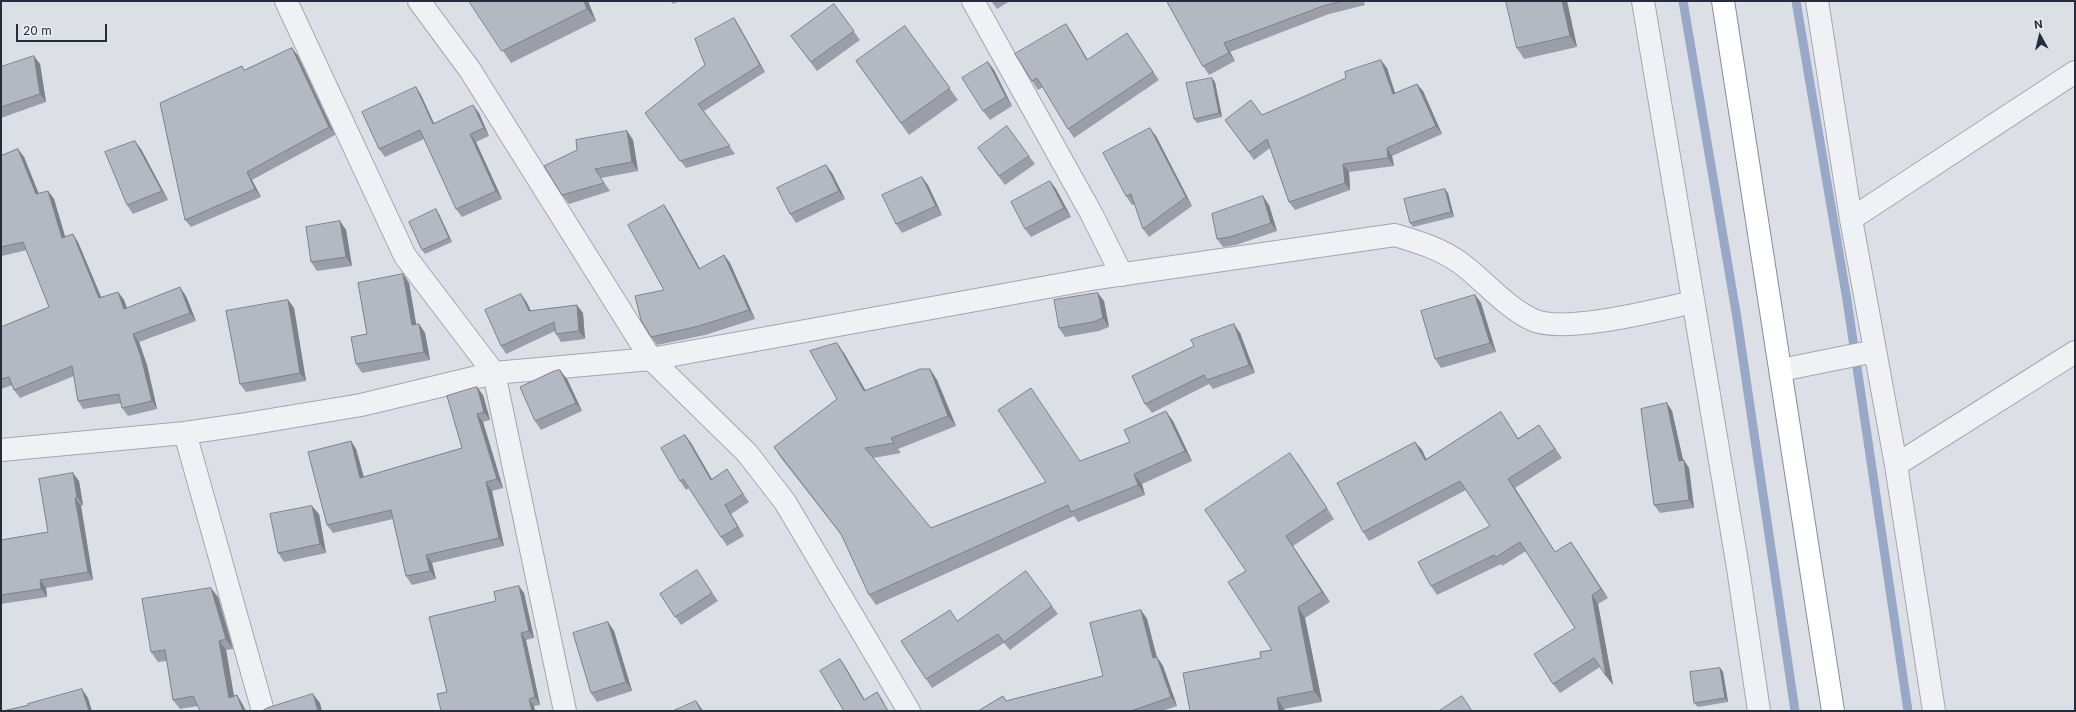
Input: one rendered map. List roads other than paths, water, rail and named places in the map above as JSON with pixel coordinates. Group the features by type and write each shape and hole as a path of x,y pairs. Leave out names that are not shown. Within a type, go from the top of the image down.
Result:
{"highway":[{"path":"1723,1 1833,711"}],"street":[{"path":"286,1 405,256 494,373 565,711"},
{"path":"419,1 470,70 651,359 746,453 785,502 909,711"},
{"path":"972,1 1091,213 1122,275"},
{"path":"1643,1 1692,302 1738,568 1759,711"},
{"path":"1817,1 1851,219 1896,465 1934,711"},
{"path":"1851,219 2075,72"},
{"path":"1,450 185,433 361,405 494,373 651,359 1122,275 1395,235 1431,245 1448,255 1459,262 1504,301 1534,320 1566,325 1639,314 1692,302"},
{"path":"1780,370 1875,351"},
{"path":"1896,465 2075,352"},
{"path":"185,433 263,711"}],"waterway":[{"path":"1683,1 1737,318 1795,711"},
{"path":"1796,1 1847,300 1908,711"}]}
